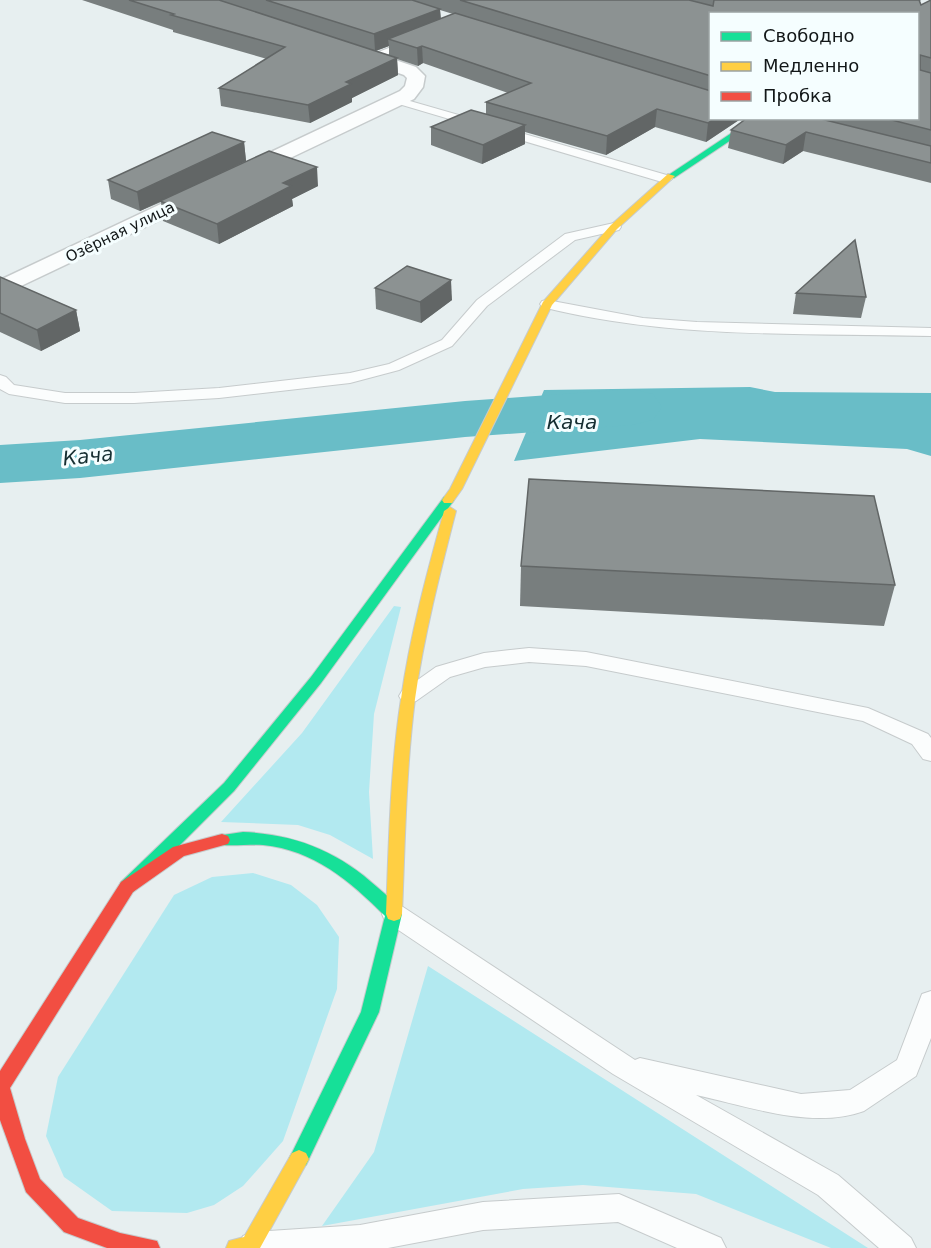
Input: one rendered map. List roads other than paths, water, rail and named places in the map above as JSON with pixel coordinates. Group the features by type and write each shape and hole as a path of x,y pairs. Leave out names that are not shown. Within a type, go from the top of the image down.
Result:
{"street":[{"path":"338,46 371,57"},
{"name":"Озёрная улица","path":"0,289 407,95 417,82 416,76 410,71 371,57"},
{"path":"150,1248 120,1243 71,1225 33,1185 15,1139 0,1087 128,887 236,778 316,680 456,489 547,304 614,226 666,179 757,120"},
{"path":"245,1247 303,1152 370,1012 394,914 401,760 409,696 428,599 456,489"},
{"path":"128,887 179,851 234,837 285,841 329,857 359,879 394,914"}],"lane":[{"path":"371,57 426,37"},
{"path":"396,100 666,179"},
{"path":"0,380 9,388 64,398 134,398 219,393 350,378 394,367 447,343 482,303 570,237 614,226"},
{"path":"547,304 643,322 675,325 931,332"},
{"path":"409,696 443,672 484,660 529,655 586,660 868,715 920,739 931,753"},
{"path":"394,914 622,1066 828,1185 901,1248"},
{"path":"622,1066 801,1106 854,1102 907,1068 931,1002"},
{"path":"245,1247 356,1244 483,1216 619,1208 711,1248"}],"water":[{"name":"Кача","path":"750,387 775,392 931,393 931,456 907,449 700,439 514,461 544,390"}],"waterway":[{"name":"Кача","path":"0,464 80,459 465,419 632,407"}]}
